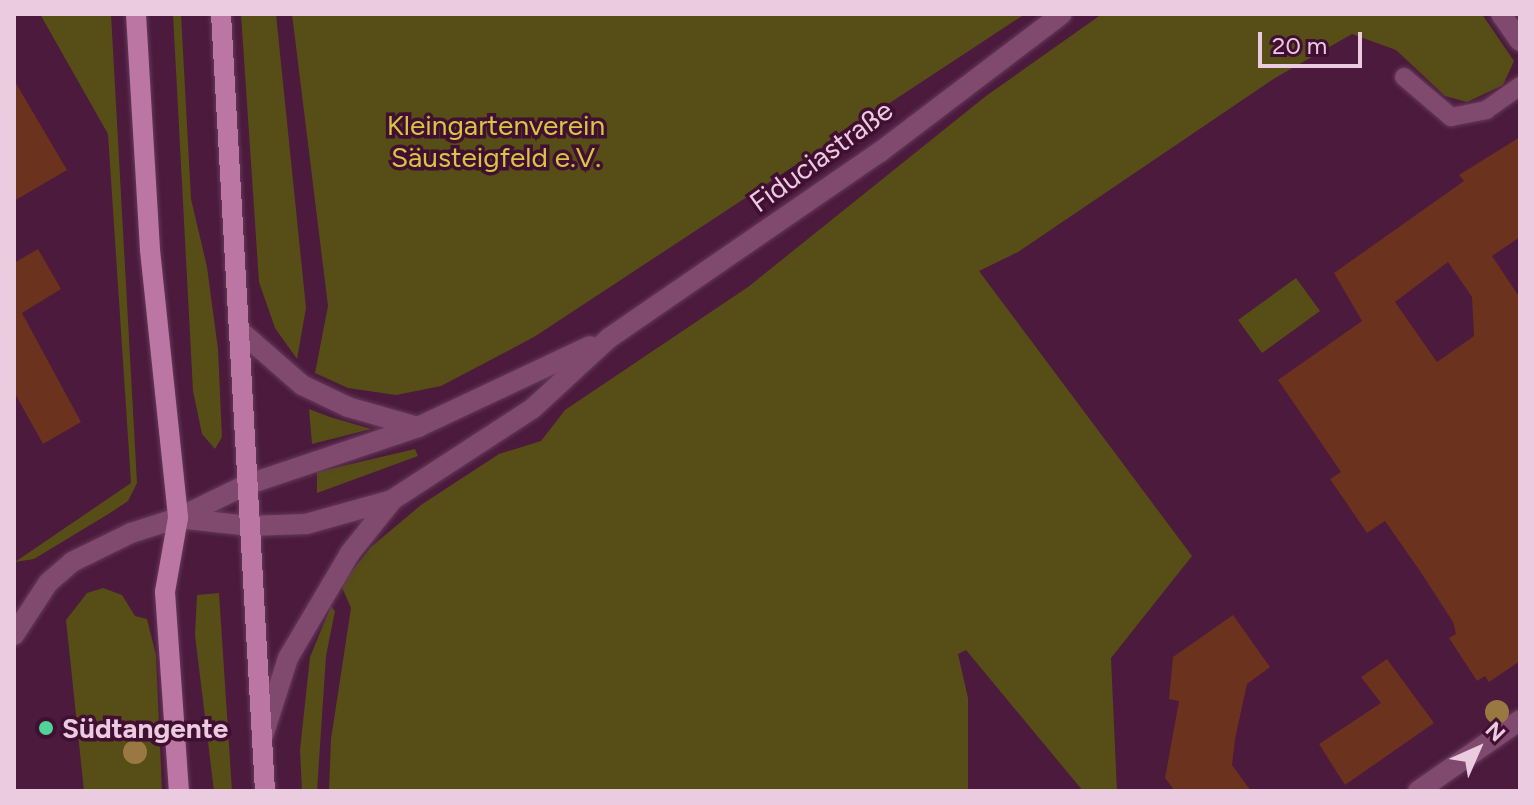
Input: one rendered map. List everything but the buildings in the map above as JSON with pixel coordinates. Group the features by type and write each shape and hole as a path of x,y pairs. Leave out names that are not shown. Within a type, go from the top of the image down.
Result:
{"main road":[{"path":"136,14 150,250 178,518 165,592 179,791"},
{"path":"221,14 265,791"},
{"name":"Fiduciastraße","path":"178,518 249,526 330,520 392,500 533,408 609,338 869,160 1062,14"},
{"path":"1501,14 1520,41"},
{"path":"239,330 302,385 348,407 418,427"},
{"name":"Fiduciastraße","path":"14,635 61,570 131,533 178,518 246,485 418,427 609,338"},
{"path":"263,736 288,658 350,553 392,500"},
{"path":"1418,791 1520,720"}],"lane":[{"path":"1404,77 1451,117 1486,110 1520,86"}],"green space":[{"path":"40,14 111,14 137,483 128,501 110,513 34,559 15,562 131,483 108,134"},
{"path":"173,14 181,14 191,199 207,267 218,349 222,437 215,449 202,434 193,391"},
{"path":"241,14 276,14 306,308 297,359 275,328 259,282"},
{"name":"Kleingartenverein Säusteigfeld e.V.","path":"292,14 1025,14 534,337 441,386 396,395 348,388 315,373 328,306"},
{"path":"1102,14 1482,14 1514,61 1503,85 1467,102 1445,96 1396,50 1352,34 1275,78 1018,252 979,271 1192,556 1111,658 1117,791 1083,791 966,650 958,654 968,698 968,791 329,791 331,739 351,608 341,585 371,547 421,505 499,454 541,441 565,410 748,287 986,96"},
{"path":"1296,278 1320,311 1262,353 1238,320"},
{"path":"309,409 330,417 371,429 312,444"},
{"path":"415,449 418,456 317,493 317,472"},
{"path":"103,588 122,595 135,616 147,619 156,655 162,791 84,791 66,620 87,593"},
{"path":"219,593 232,791 214,791 195,635 197,595"},
{"path":"331,606 335,611 326,656 317,791 302,791 300,750 310,657"}],"place":[{"name":"Südtangente","path":"46,728"}]}
